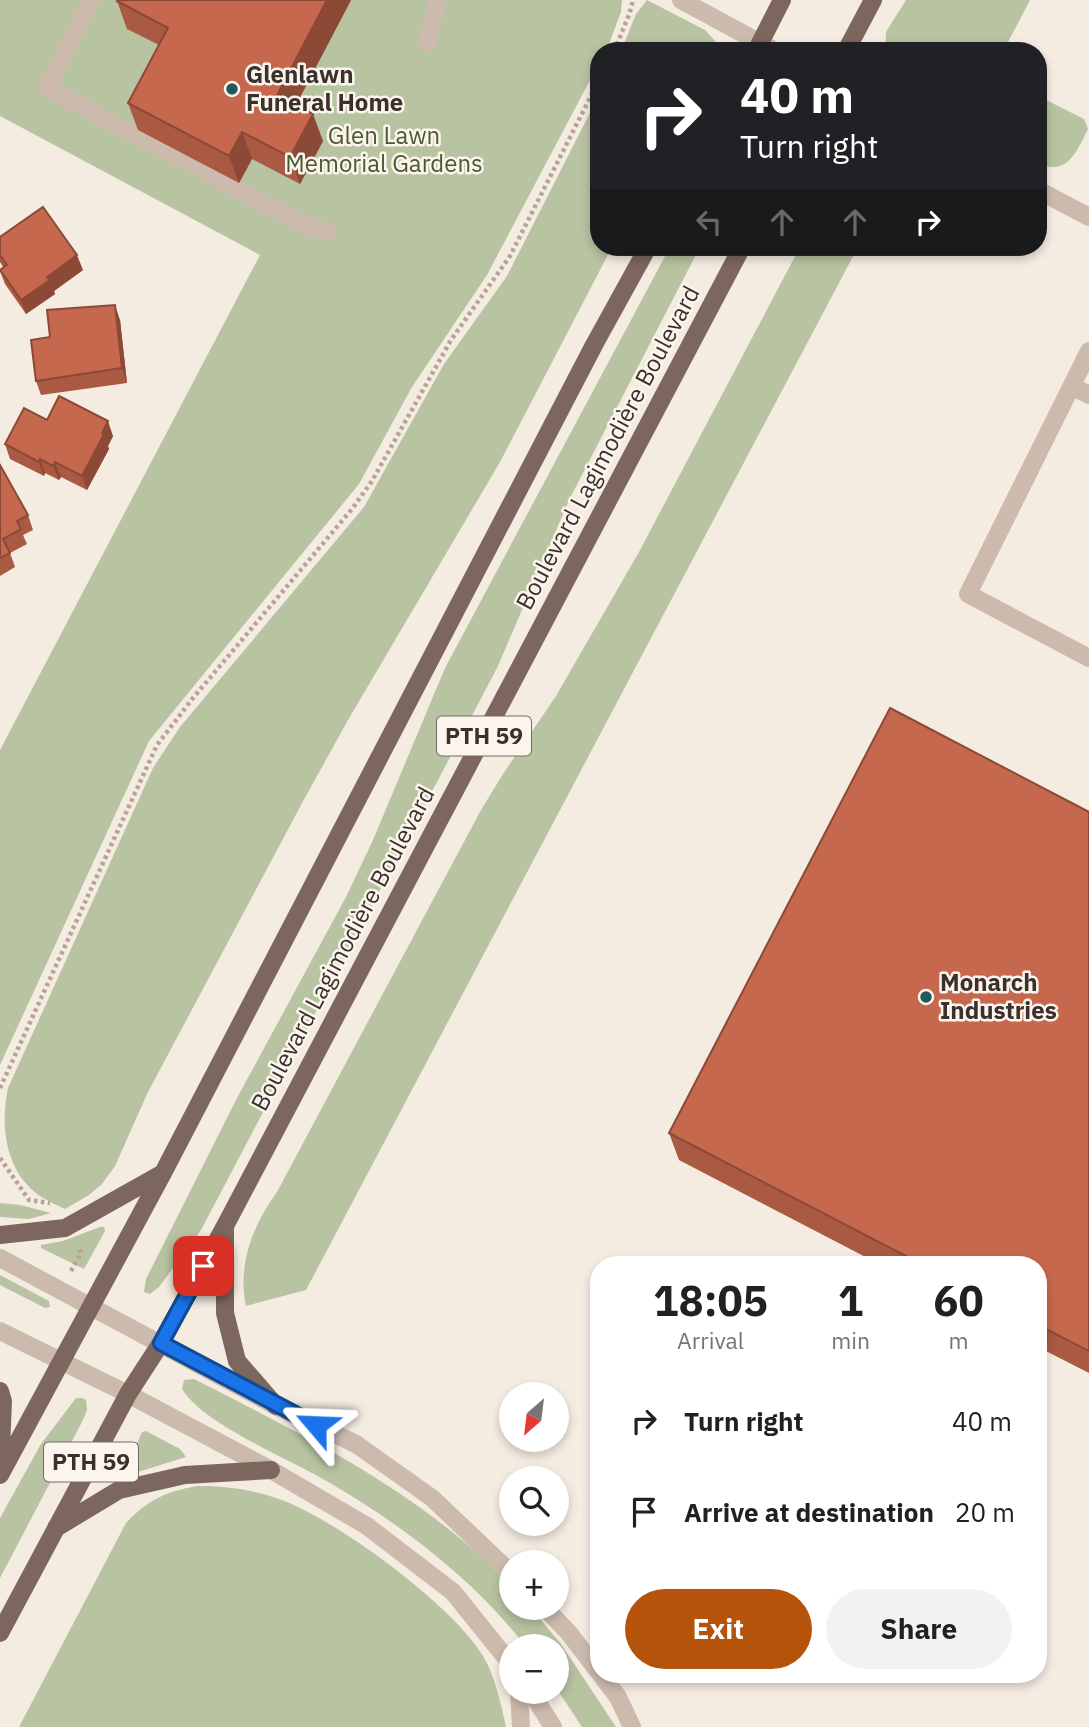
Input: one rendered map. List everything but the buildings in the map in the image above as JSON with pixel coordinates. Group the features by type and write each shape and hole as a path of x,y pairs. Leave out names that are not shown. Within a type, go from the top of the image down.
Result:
{"main road":[{"path":"766,42 782,0"},
{"path":"851,42 873,0"},
{"name":"PTH 59","path":"0,1473 163,1173 587,357 643,256"},
{"name":"Boulevard Lagimodière Boulevard","path":"0,1633 128,1394 161,1343 225,1226 737,256"},
{"path":"0,1235 65,1228 163,1173"},
{"path":"225,1226 225,1313 237,1361 276,1406"},
{"path":"0,1391 3,1401 0,1473"},
{"path":"53,1530 119,1490 185,1475 271,1470"}],"street":[{"path":"91,0 47,88 307,226 327,231"},
{"path":"427,43 438,0"},
{"path":"681,0 754,42"},
{"path":"1047,195 1089,217"},
{"path":"1089,351 968,594 1089,658"},
{"path":"1072,386 1089,395"},
{"path":"0,1258 276,1406 356,1444 441,1506 499,1562"},
{"path":"0,1331 128,1394 271,1470 367,1526 453,1592 499,1649"},
{"path":"557,1620 590,1660"},
{"path":"608,1683 618,1697 632,1727"},
{"path":"520,1704 521,1727"},
{"path":"539,1704 553,1727"}],"path":[{"path":"618,42 633,0"},
{"path":"0,1088 157,745 193,698 352,509 372,481 451,340 510,256 590,98"},
{"path":"0,1158 29,1200"}],"green space":[{"name":"Glen Lawn Memorial Gardens","path":"0,0 622,0 621,12 610,42 590,42 590,80 487,275 412,387 359,484 149,741 0,1065 0,750 260,255 0,116"},
{"path":"647,0 705,30 716,42 625,42 636,14"},
{"path":"906,0 1030,0 1008,42 885,42 886,32"},
{"path":"1047,100 1084,119 1088,129 1070,159 1057,167 1048,167"},
{"path":"590,113 590,256 607,256 500,462 301,805 148,1092 115,1166 102,1184 65,1209 40,1196 28,1186 12,1161 5,1133 8,1088 153,768 180,727 364,507 444,364 507,276"},
{"path":"665,256 695,256 570,498 497,668 201,1230 159,1287 150,1294 144,1292 146,1279 237,1098 346,897 373,840 445,668"},
{"path":"795,256 853,256 306,1290 246,1306 246,1261 249,1246 261,1218 481,810 556,696 639,552"},
{"path":"0,1203 51,1213 29,1219 0,1217"},
{"path":"104,1227 105,1231 84,1269 41,1248 41,1245 63,1241"},
{"path":"0,1275 49,1301 50,1307 45,1308 0,1285"},
{"path":"194,1379 321,1445 402,1495 440,1523 499,1574 499,1615 461,1577 384,1517 330,1483 209,1416 182,1389 184,1380"},
{"path":"76,1398 86,1400 87,1410 83,1420 0,1578 0,1518 41,1444"},
{"path":"146,1431 180,1449 186,1457 128,1475 125,1472 142,1432"},
{"path":"197,1486 256,1492 300,1508 358,1542 419,1588 468,1635 487,1664 506,1727 19,1727 126,1523 142,1508 176,1491"},
{"path":"503,1620 541,1620 553,1634 515,1634"},
{"path":"569,1656 616,1727 582,1727 567,1704 569,1704"}],"place":[{"name":"Glenlawn Funeral Home","path":"232,89"},
{"name":"Monarch Industries","path":"926,997"}],"route":[{"path":"203,1266 161,1343 316,1425"}]}
